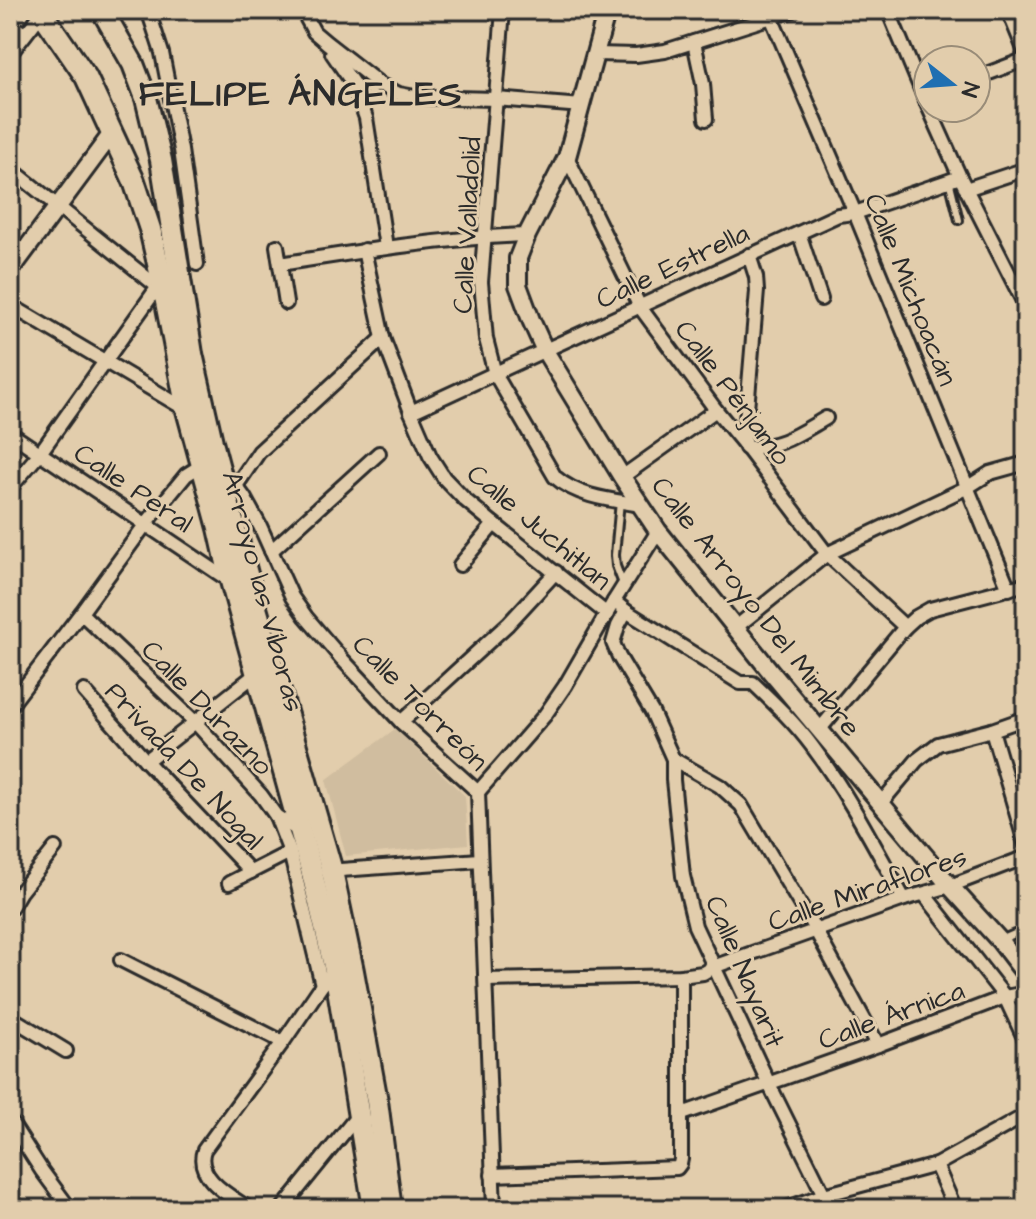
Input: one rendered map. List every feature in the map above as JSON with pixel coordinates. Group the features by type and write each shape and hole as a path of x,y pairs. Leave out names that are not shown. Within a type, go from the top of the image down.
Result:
{"main road":[{"name":"Arroyo las Víboras","path":"102,10 133,64 146,98 161,160 192,354 377,1101 391,1209"},
{"name":"Arroyo las Víboras","path":"41,11 86,77 134,181 150,229 187,410 220,477 219,528 231,581 301,832 322,872 328,978 359,1114 374,1209"}],"street":[{"path":"148,10 162,53 181,150 197,264"},
{"path":"302,10 314,32 346,72 360,98 366,118 386,247"},
{"name":"Calle Valladolid","path":"503,10 481,282 486,339 495,374 555,477 581,493 641,505"},
{"name":"Calle Arroyo Del Mimbre","path":"607,10 567,157 518,258 518,285 545,351 658,531 771,672 798,718 820,729 1026,975"},
{"path":"596,54 636,55 665,51 769,14 794,10"},
{"path":"888,10 912,67"},
{"path":"992,71 1026,57 1008,10"},
{"path":"10,54 41,11"},
{"name":"Calle Michoacán","path":"769,14 855,213 1009,589"},
{"path":"10,25 25,34"},
{"path":"314,32 381,85 399,94 582,106"},
{"path":"694,42 703,84 706,119"},
{"path":"936,124 958,182 1026,307"},
{"path":"10,271 113,132"},
{"name":"Calle Pénjamo","path":"567,157 640,307 827,554 905,627"},
{"path":"10,168 160,284 40,453 10,488"},
{"name":"Calle Estrella","path":"411,412 838,215 855,213 958,182 1026,169"},
{"path":"799,233 821,299"},
{"path":"280,264 386,247 485,236 527,235"},
{"path":"277,246 286,303"},
{"name":"Calle Juchitlan","path":"364,250 383,338 430,456 444,478 465,500 607,614"},
{"path":"749,255 757,291 745,446 768,447 782,443 826,418"},
{"path":"10,305 187,410"},
{"path":"10,706 186,475 194,470 220,477 259,452 383,338"},
{"path":"622,477 716,410"},
{"name":"Calle Peral","path":"10,433 231,581"},
{"path":"271,551 379,453"},
{"path":"735,628 827,554 968,487 990,473 1026,463"},
{"name":"Calle Torreón","path":"220,477 244,497 292,597 327,643 401,722 478,792 494,1209"},
{"path":"460,565 494,524"},
{"path":"478,792 545,715 565,686 658,531"},
{"path":"401,722 508,624 556,572"},
{"path":"820,729 916,617 930,609 1026,584"},
{"name":"Calle Juchitlan","path":"614,601 740,683 753,683 798,718 811,744 855,810 904,899"},
{"name":"Calle Nayarit","path":"626,611 613,643 652,712 673,759 683,876 695,926 831,1209"},
{"name":"Calle Durazno","path":"81,613 195,722 276,816 301,832"},
{"path":"753,683 771,672"},
{"path":"146,761 256,674"},
{"name":"Privada De Nogal","path":"84,691 251,872"},
{"path":"881,803 926,751 951,740 1026,718"},
{"path":"992,730 1026,846"},
{"path":"673,759 720,786 741,805 816,931 878,1045"},
{"path":"249,1209 225,1193 208,1176 200,1159 328,978 276,816"},
{"path":"10,909 15,889 55,848"},
{"path":"229,883 290,852"},
{"name":"Calle Miraflores","path":"486,980 703,973 1026,857"},
{"path":"322,872 480,860"},
{"path":"924,894 1005,997 1026,1042"},
{"path":"121,960 283,1042"},
{"path":"492,1175 677,1168 680,1164 682,1114 681,976"},
{"name":"Calle Árnica","path":"682,1114 1005,997 1026,993"},
{"path":"10,1017 66,1051"},
{"path":"282,1209 359,1114"},
{"path":"784,1209 936,1165 1026,1115"},
{"path":"10,1121 70,1209"},
{"path":"936,1165 955,1209"}],"lane":[{"path":"958,182 959,220"},
{"path":"620,501 615,555 624,586"},
{"path":"1000,941 1026,929"}],"shaded area":[{"path":"395,729 465,796 468,844 346,856 326,780"}],"district":[{"name":"FELIPE ÁNGELES","path":"301,92"}]}
